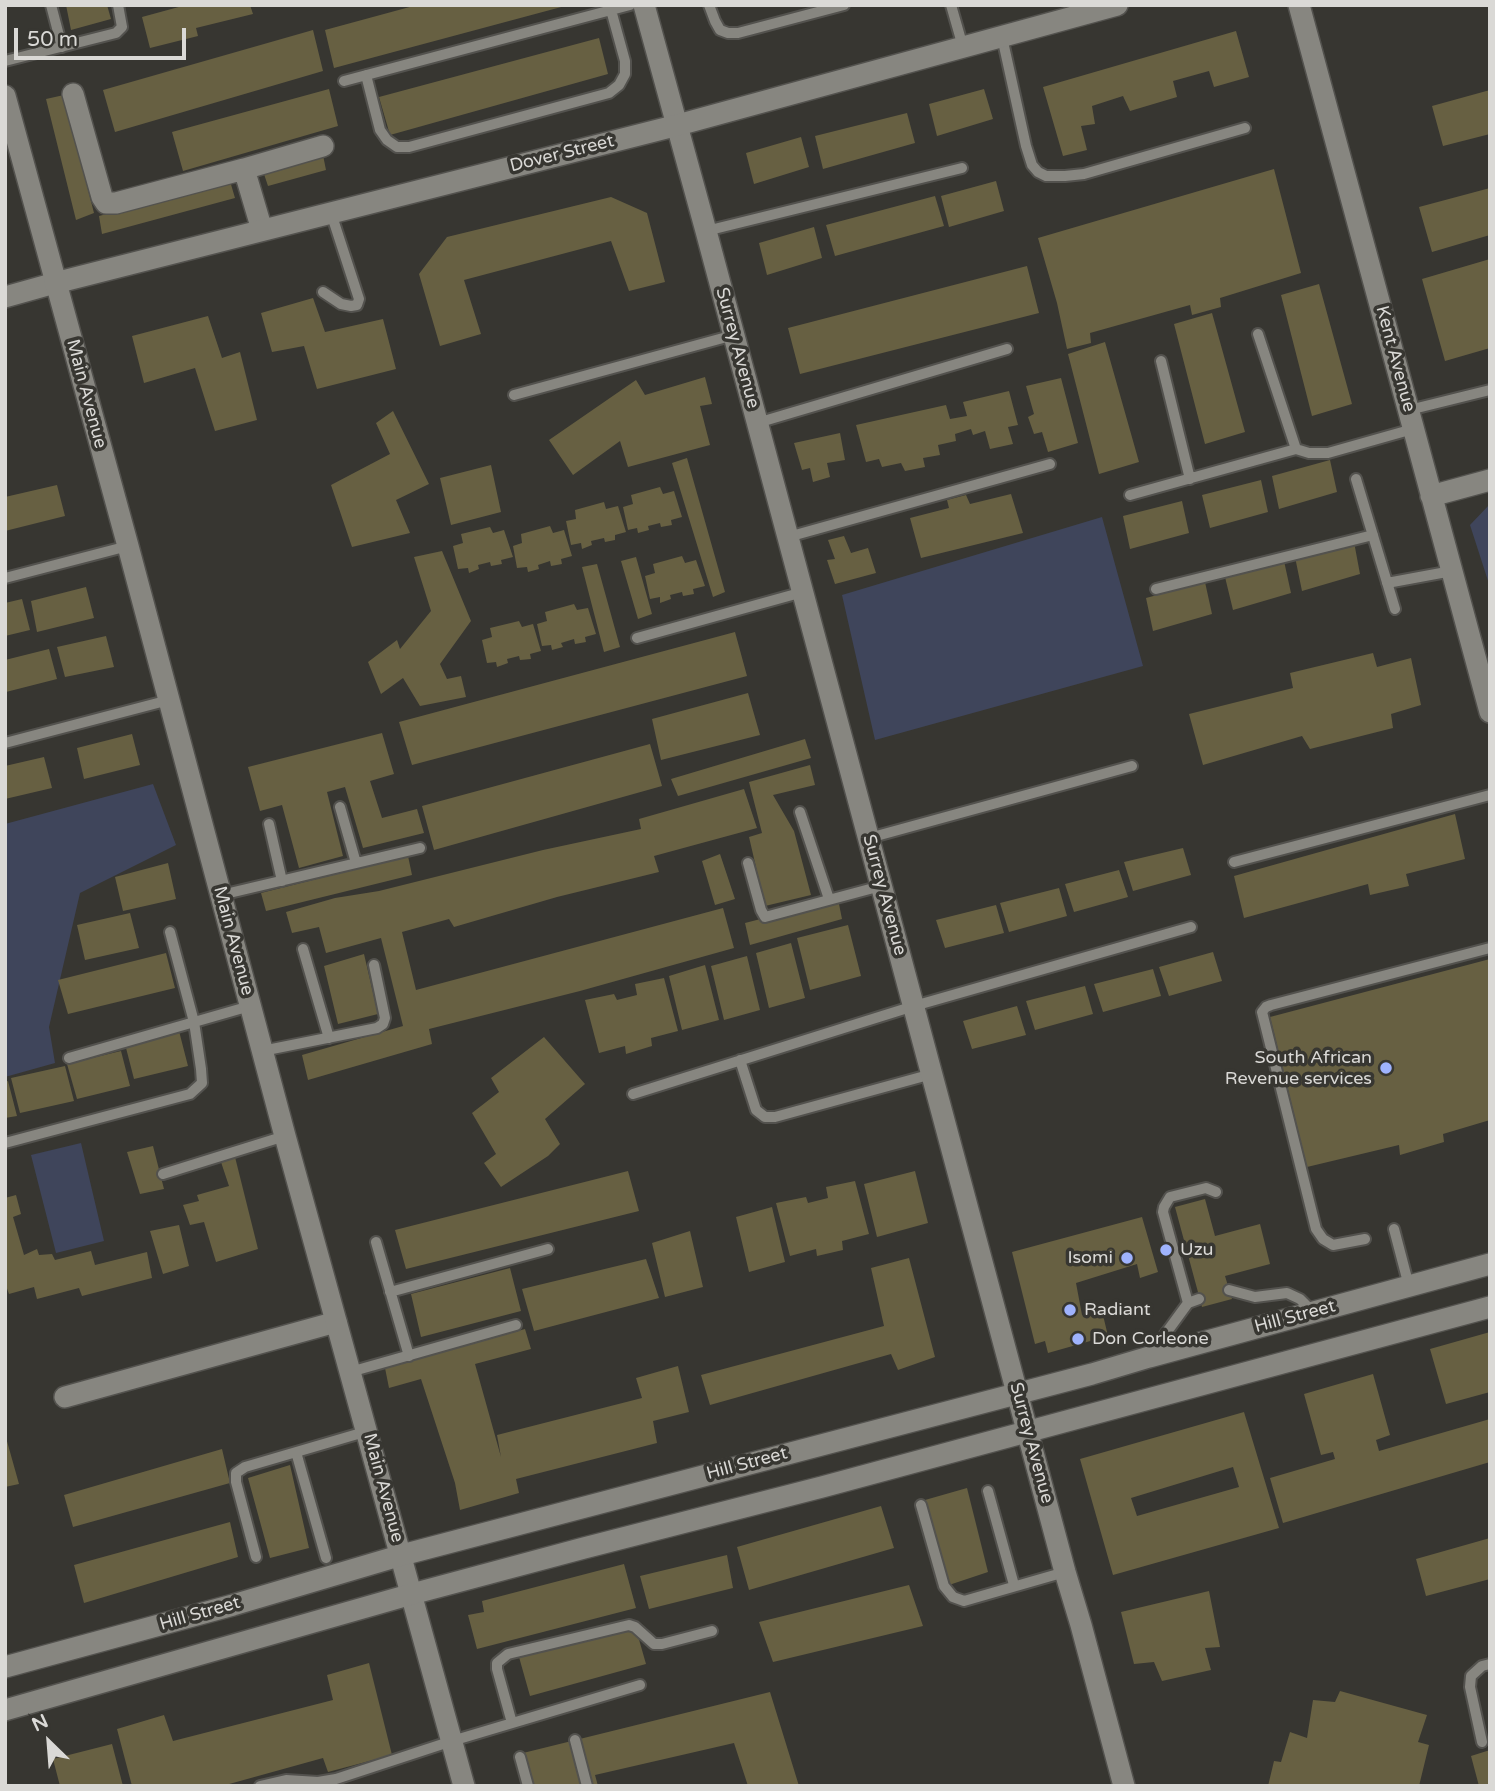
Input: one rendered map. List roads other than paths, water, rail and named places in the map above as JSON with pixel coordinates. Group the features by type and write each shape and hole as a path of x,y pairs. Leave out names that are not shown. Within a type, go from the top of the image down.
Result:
{"street":[{"name":"Surrey Avenue","path":"644,5 1124,1786"},
{"name":"Dover Street","path":"5,297 677,125 1118,5"},
{"name":"Kent Avenue","path":"1299,5 1490,712"},
{"path":"73,94 106,203 116,204 323,146"},
{"name":"Main Avenue","path":"5,96 285,1136 464,1786"},
{"path":"244,169 262,230"},
{"path":"1432,496 1490,480"},
{"name":"Hill Street","path":"5,1667 233,1605 402,1555 1092,1374 1490,1264"},
{"path":"5,1710 412,1594 1490,1307"},
{"path":"65,1397 336,1322"}],"lane":[{"path":"51,5 62,47"},
{"path":"5,61 116,33 122,27 118,5"},
{"path":"344,81 630,5"},
{"path":"709,5 720,30 728,33 738,33 844,5"},
{"path":"951,5 963,47"},
{"path":"366,75 380,130 387,140 397,146 409,147 609,93 619,85 625,74 625,61 611,10"},
{"path":"1002,37 1032,165 1046,176 1084,174 1245,128"},
{"path":"706,231 962,168"},
{"path":"323,292 341,304 351,306 357,304 359,299 331,213"},
{"path":"1258,334 1296,449"},
{"path":"514,395 734,335"},
{"path":"757,423 1007,349"},
{"path":"1161,361 1190,479"},
{"path":"1130,495 1296,449 1309,453 1328,453 1490,390"},
{"path":"788,537 1050,464"},
{"path":"1356,479 1395,609"},
{"path":"1156,589 1373,535"},
{"path":"5,578 128,546"},
{"path":"1387,583 1452,571"},
{"path":"637,638 803,592"},
{"path":"5,743 169,700"},
{"path":"869,838 1132,766"},
{"path":"1234,862 1490,795"},
{"path":"340,807 356,863"},
{"path":"800,812 829,899"},
{"path":"269,824 282,881"},
{"path":"221,895 420,848"},
{"path":"748,863 765,917 881,886"},
{"path":"633,1094 914,1006 1191,927"},
{"path":"5,1143 190,1094 202,1083 194,1023 170,932"},
{"path":"1364,1239 1333,1245 1323,1240 1317,1229 1262,1012 1271,1005 1490,947"},
{"path":"303,949 329,1038"},
{"path":"262,1051 377,1028 383,1024 385,1018 374,965"},
{"path":"69,1058 250,1006"},
{"path":"740,1060 756,1110 765,1116 775,1117 932,1074"},
{"path":"163,1174 285,1136"},
{"path":"1188,1303 1163,1212 1164,1207 1170,1197 1206,1188 1216,1192"},
{"path":"1394,1229 1409,1286"},
{"path":"376,1242 409,1356"},
{"path":"390,1292 548,1249"},
{"path":"1229,1290 1255,1297 1287,1293 1300,1299 1313,1312"},
{"path":"1149,1357 1188,1303 1199,1299"},
{"path":"350,1372 516,1325"},
{"path":"256,1557 236,1473 245,1467 368,1431"},
{"path":"296,1452 326,1558"},
{"path":"988,1491 1014,1585"},
{"path":"920,1505 944,1586 953,1597 964,1601 1065,1572"},
{"path":"512,1723 497,1669 497,1663 508,1654 629,1625 654,1644 712,1631"},
{"path":"1482,1742 1470,1687 1471,1676 1482,1666 1490,1664"},
{"path":"260,1786 286,1780 318,1782 336,1779 640,1685"},
{"path":"575,1740 587,1786"},
{"path":"520,1758 527,1786"}],"place":[{"name":"South African Revenue services","path":"1386,1068"},
{"name":"Uzu","path":"1166,1250"},
{"name":"Isomi","path":"1127,1258"},
{"name":"Radiant","path":"1070,1310"},
{"name":"Don Corleone","path":"1078,1339"}]}
